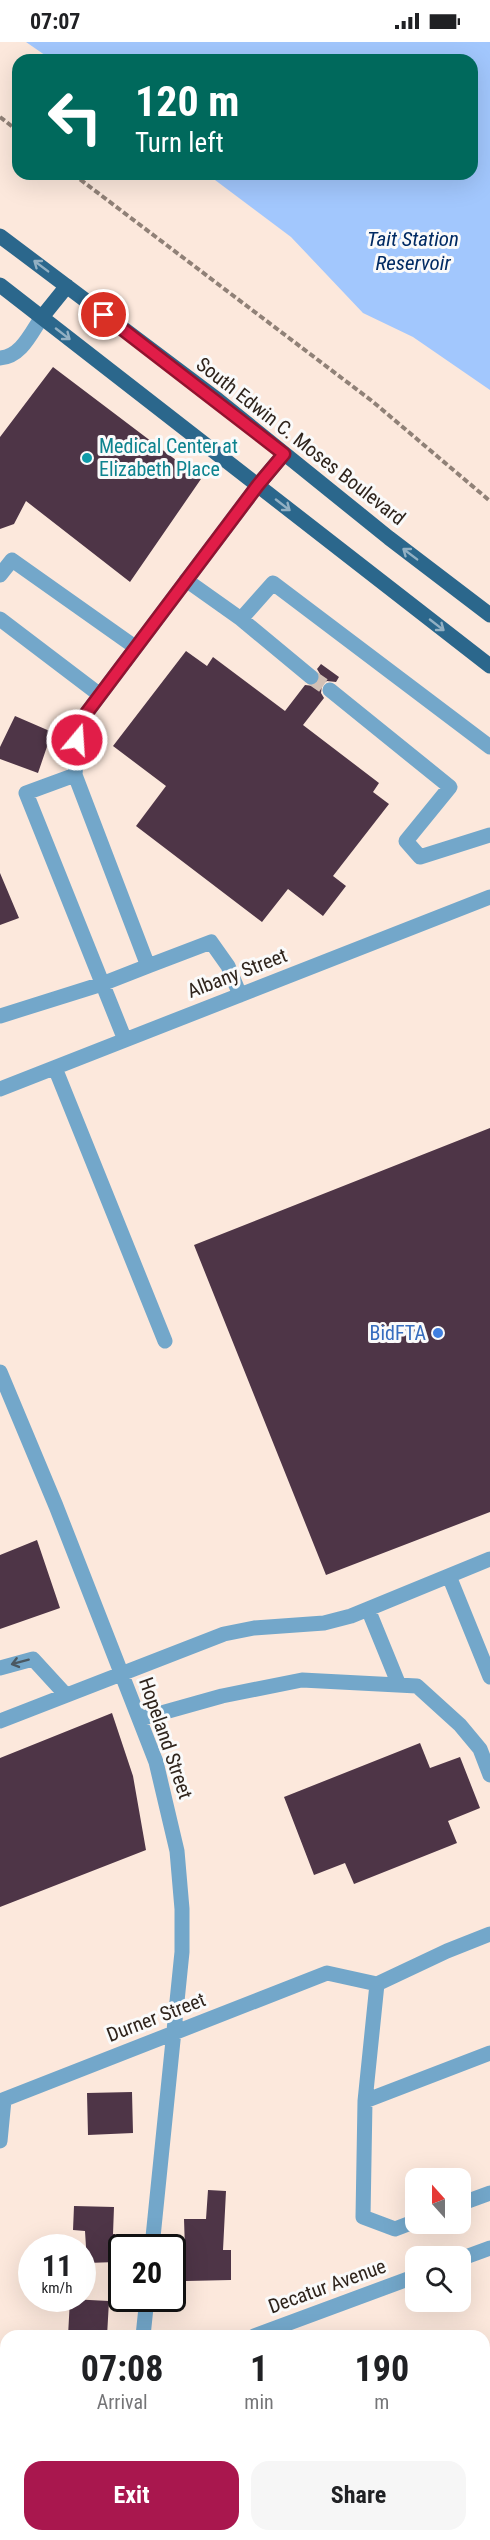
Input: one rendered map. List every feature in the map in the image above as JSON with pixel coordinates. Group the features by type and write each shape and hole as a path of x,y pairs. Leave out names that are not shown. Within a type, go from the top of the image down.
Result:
{"main road":[{"name":"South Edwin C. Moses Boulevard","path":"0,236 490,615"},
{"path":"0,285 490,666"},
{"path":"42,317 67,286"},
{"path":"258,485 284,454"}],"street":[{"path":"0,358 10,358 23,346 42,317"},
{"path":"147,966 75,776 79,723 258,485"},
{"path":"0,575 12,560 135,647"},
{"path":"186,580 241,620 311,677"},
{"path":"241,620 273,583 490,747"},
{"path":"0,619 100,695"},
{"path":"330,690 450,787 406,841 420,857 490,835"},
{"path":"75,776 26,794 124,1040"},
{"name":"Albany Street","path":"0,1089 490,897"},
{"path":"0,1016 102,984 211,942 228,966 240,995"},
{"path":"55,1068 165,1341"},
{"name":"Hopeland Street","path":"0,1372 156,1762 177,1851 182,1909 182,1952 153,2234"},
{"path":"0,1721 224,1634 254,1628 324,1623 368,1609 490,1559"},
{"path":"449,1576 490,1677"},
{"path":"368,1609 399,1685"},
{"path":"0,1668 33,1659 66,1695"},
{"path":"140,1719 222,1696 302,1680 417,1686 460,1725 480,1749 490,1774"},
{"path":"405,2225 395,2229 363,2217 364,2101 378,1984 447,1951 490,1934"},
{"name":"Durner Street","path":"2,2101 327,1973 378,1984"},
{"path":"364,2101 490,2053"},
{"path":"0,2141 2,2101"},
{"path":"471,2200 490,2193"},
{"path":"471,2255 490,2248"},
{"name":"Decatur Avenue","path":"270,2330 405,2280"},
{"path":"144,2330 146,2312"}],"path":[{"path":"0,117 12,126"},
{"path":"81,180 372,401 490,501"}],"water":[{"name":"Tait Station Reservoir","path":"26,42 490,42 490,390 413,337 363,313 291,237 215,180 478,180 478,54 43,54"}],"building":[{"name":"Medical Center at Elizabeth Place","path":"53,367 201,479 130,582 26,501 14,524 0,529 0,437"},
{"path":"186,651 207,666 213,657 285,711 305,685 314,686 319,683 320,674 317,669 321,664 339,677 336,682 327,681 322,684 321,693 324,698 303,725 379,783 373,792 389,804 333,876 346,886 323,916 288,889 262,922 136,826 166,786 113,746"},
{"path":"15,716 52,732 38,773 0,759 0,747"},
{"path":"0,873 19,918 0,925"},
{"path":"490,1128 490,1512 326,1575 194,1245"},
{"path":"37,1540 60,1608 0,1629 0,1555"},
{"path":"112,1713 133,1776 146,1850 0,1907 0,1758"},
{"path":"420,1743 430,1768 460,1757 480,1808 448,1821 457,1843 354,1884 345,1863 314,1875 284,1797"},
{"path":"132,2092 133,2133 88,2135 87,2093"},
{"path":"208,2190 226,2191 223,2250 231,2250 231,2280 186,2281 184,2219 206,2219"},
{"path":"74,2206 114,2207 113,2234 108,2234 108,2262 96,2263 96,2234 85,2234 85,2231 73,2230"},
{"path":"96,2300 108,2301 107,2330 68,2330 69,2312 96,2312"}],"tunnel":[{"path":"311,677 330,690"}],"place":[{"name":"Medical Center at Elizabeth Place","path":"87,458"},
{"name":"BidFTA","path":"438,1333"}],"route":[{"path":"77,740 79,723 258,485 284,454 218,400 104,315"}]}
